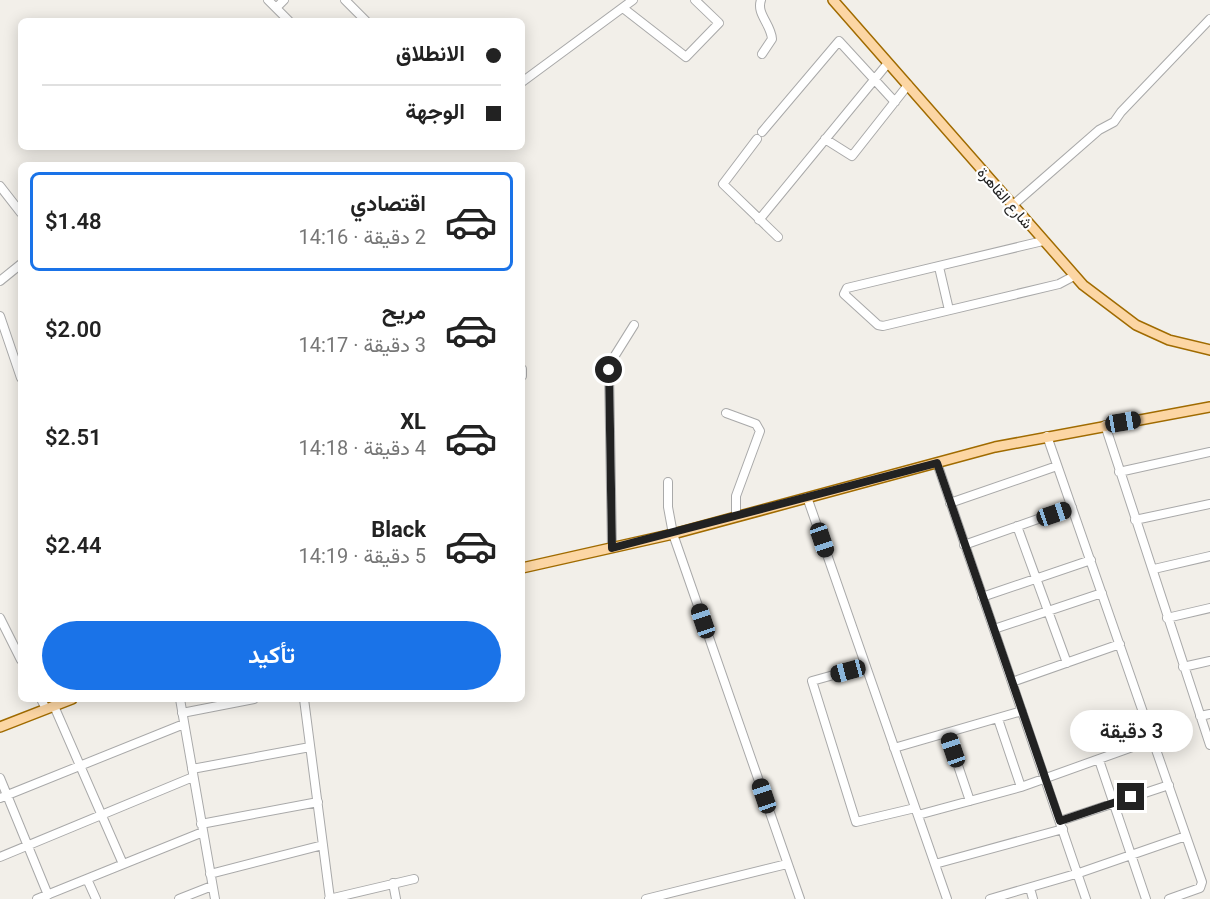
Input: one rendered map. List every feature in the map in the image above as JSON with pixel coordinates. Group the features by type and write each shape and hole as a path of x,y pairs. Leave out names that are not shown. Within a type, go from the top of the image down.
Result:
{"main road":[{"name":"شارع القاهرة","path":"833,0 1074,276 1105,304 1136,325 1169,340 1210,350"},
{"path":"525,567 673,534 1047,436 1210,407"},
{"path":"0,727 65,702"}],"street":[{"path":"268,0 286,18"},
{"path":"276,8 284,0"},
{"path":"345,0 363,18"},
{"path":"525,80 633,0"},
{"path":"623,8 686,57 719,22 695,0"},
{"path":"760,0 760,11 770,28 772,39 762,54"},
{"path":"1012,206 1099,130 1114,123 1121,112 1210,19"},
{"path":"778,237 723,184 838,41 842,42 895,102"},
{"path":"759,220 888,63"},
{"path":"825,139 852,156 908,85"},
{"path":"0,186 18,209"},
{"path":"1043,241 847,288 844,294 880,326 1059,284 1074,276"},
{"path":"0,281 18,266"},
{"path":"939,267 949,310"},
{"path":"0,316 18,364"},
{"path":"612,548 609,370 614,357 634,325"},
{"path":"726,413 756,424 759,431 736,496 736,516"},
{"path":"1106,425 1119,472 1154,569 1182,667 1210,745"},
{"path":"1047,436 1202,885 1200,888 1169,899"},
{"path":"1119,472 1210,452"},
{"path":"937,463 1086,899"},
{"path":"951,503 1057,466"},
{"path":"668,482 668,507 673,534 800,899"},
{"path":"807,498 947,899"},
{"path":"1135,520 1210,504"},
{"path":"964,544 1072,507"},
{"path":"1017,526 1066,663"},
{"path":"1154,569 1210,556"},
{"path":"982,597 1091,560"},
{"path":"993,630 1102,593"},
{"path":"1167,618 1210,608"},
{"path":"0,618 18,654"},
{"path":"1012,682 1120,644"},
{"path":"1182,667 1210,661"},
{"path":"866,666 812,681 856,822 970,801 1021,787 1152,740"},
{"path":"44,702 50,708 80,766 123,864"},
{"path":"180,702 215,899"},
{"path":"182,713 239,702"},
{"path":"304,702 330,899 414,879"},
{"path":"894,748 1022,711"},
{"path":"1200,716 1210,714"},
{"path":"998,719 1021,787"},
{"path":"3,797 184,724"},
{"path":"947,733 970,801"},
{"path":"0,857 193,773 310,747"},
{"path":"1099,760 1146,899"},
{"path":"0,778 3,797 28,846 48,895"},
{"path":"935,864 1062,825 1169,784"},
{"path":"37,899 123,864 202,828 318,802"},
{"path":"990,899 1079,873 1186,836"},
{"path":"210,874 323,845"},
{"path":"646,899 788,864"},
{"path":"87,879 96,899"},
{"path":"393,883 396,899"},
{"path":"179,899 212,886"},
{"path":"1030,888 1033,899"}],"route":[{"path":"609,370 612,548 673,534 937,463 1060,821 1131,797"}]}
